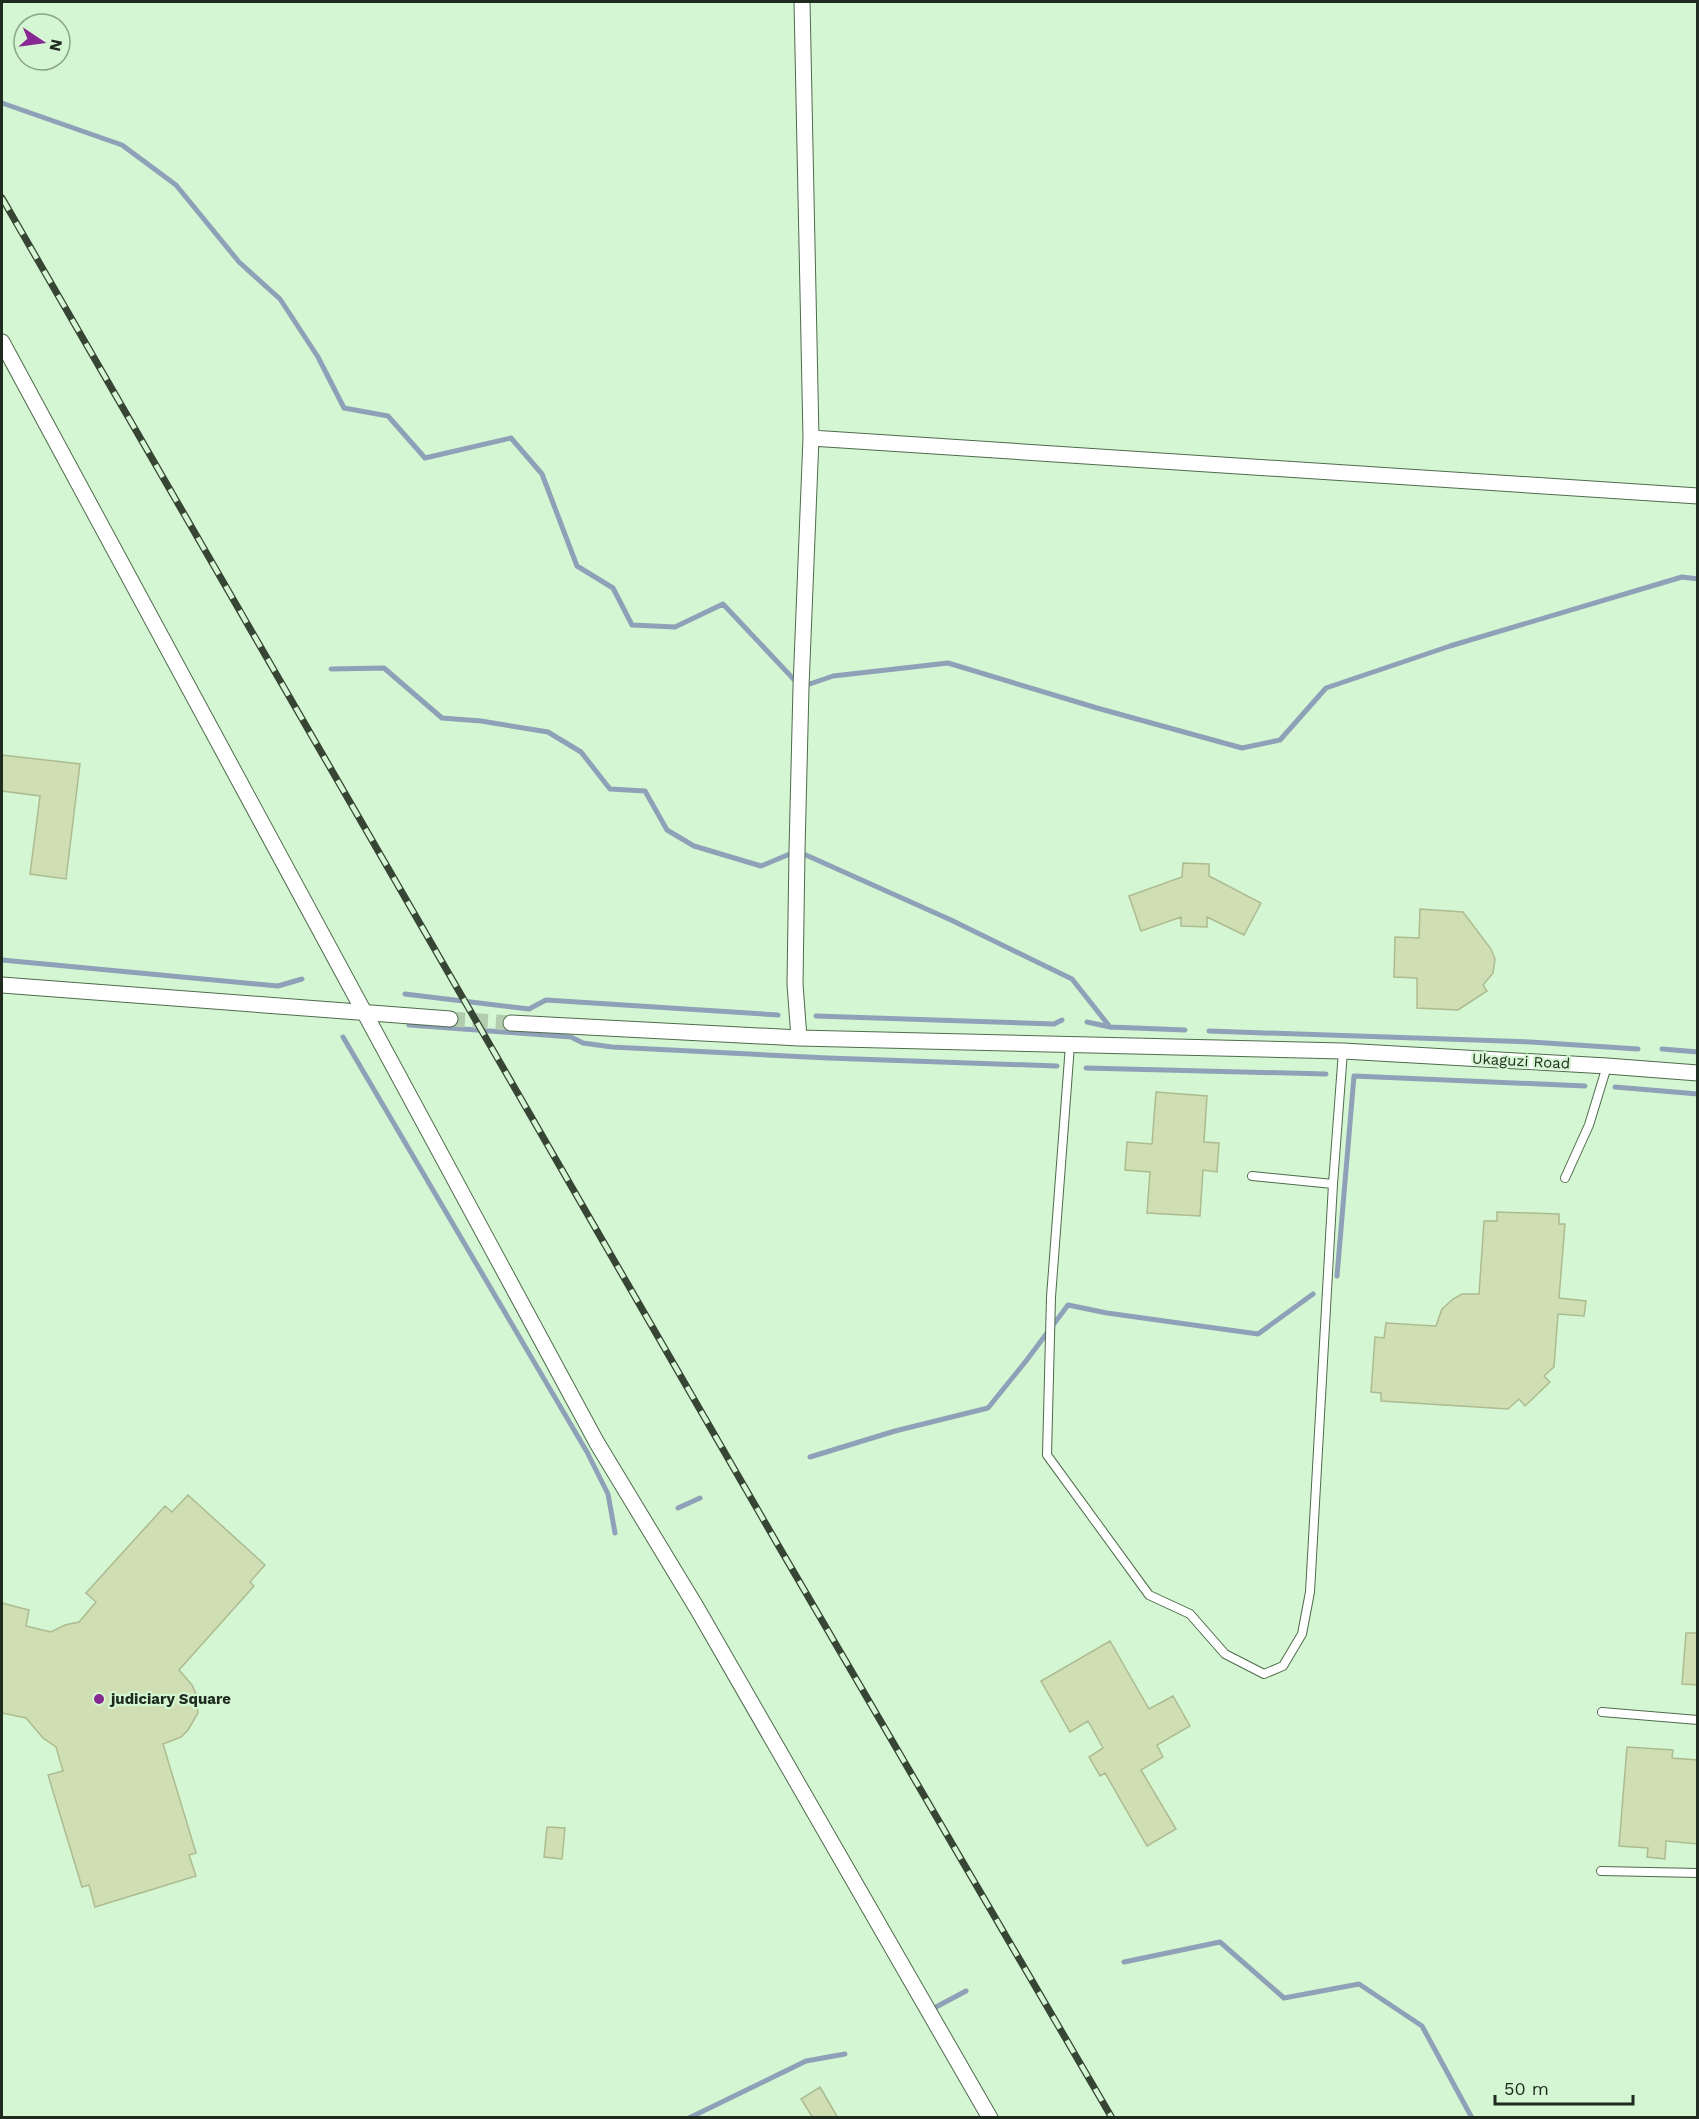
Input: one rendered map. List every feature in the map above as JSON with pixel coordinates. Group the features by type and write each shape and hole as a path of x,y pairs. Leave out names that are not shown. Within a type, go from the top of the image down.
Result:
{"street":[{"path":"799,1038 795,984 796,873 811,438 802,2"},
{"path":"2,342 597,1443 698,1610 990,2118"},
{"path":"811,438 1698,496"},
{"path":"2,985 450,1019"},
{"name":"Ukaguzi Road","path":"511,1023 799,1038 1344,1052 1698,1073"}],"lane":[{"path":"1070,1045 1051,1297 1047,1455 1149,1595 1190,1614 1225,1654 1264,1674 1283,1666 1302,1634 1310,1592 1344,1052"},
{"path":"1565,1178 1589,1125 1607,1066"},
{"path":"1252,1176 1334,1184"},
{"path":"1602,1712 1698,1720"},
{"path":"1601,1871 1698,1873"}],"building":[{"path":"2,755 80,764 66,879 30,874 40,796 2,791"},
{"path":"1183,863 1209,864 1209,876 1261,903 1244,935 1207,917 1207,927 1181,926 1181,917 1141,931 1129,896 1182,877"},
{"path":"1420,909 1463,912 1491,949 1495,959 1493,973 1483,985 1487,991 1458,1010 1417,1008 1417,978 1394,977 1395,937 1419,938"},
{"path":"1156,1092 1207,1096 1204,1142 1219,1143 1217,1172 1203,1170 1200,1216 1147,1213 1150,1172 1125,1170 1127,1142 1152,1144"},
{"path":"1497,1212 1559,1214 1559,1224 1565,1224 1559,1298 1586,1301 1584,1316 1558,1314 1554,1367 1544,1376 1550,1382 1525,1406 1519,1399 1508,1409 1381,1401 1381,1393 1371,1392 1375,1337 1384,1338 1386,1323 1436,1326 1442,1309 1453,1299 1462,1294 1479,1294 1484,1221 1497,1221"},
{"name":"judiciary Square","path":"188,1495 265,1565 250,1582 254,1586 179,1670 192,1685 196,1694 198,1713 181,1737 163,1744 196,1853 189,1855 196,1876 95,1907 89,1885 82,1887 48,1775 63,1771 56,1747 43,1738 26,1718 2,1713 2,1603 29,1610 26,1626 51,1632 65,1625 79,1622 96,1602 86,1593 165,1506 172,1512"},
{"path":"1686,1633 1698,1633 1698,1685 1682,1684"},
{"path":"1110,1641 1149,1709 1173,1696 1190,1726 1157,1745 1163,1757 1141,1770 1176,1829 1147,1846 1105,1773 1100,1776 1089,1757 1103,1748 1088,1721 1070,1732 1041,1681"},
{"path":"1627,1747 1673,1750 1672,1758 1698,1760 1698,1844 1666,1841 1665,1859 1647,1857 1648,1848 1619,1846"},
{"path":"547,1827 565,1828 562,1859 544,1857"},
{"path":"820,2087 838,2118 813,2118 801,2099"}],"waterway":[{"path":"2,103 122,145 176,185 239,262 280,299 318,357 344,408 388,416 425,458 511,438 542,474 577,566 613,588 632,625 675,627 723,604 801,687 833,676 948,663 1097,708 1242,748 1280,740 1326,688 1450,646 1682,577 1698,579"},
{"path":"331,669 384,668 442,718 481,721 548,732 581,752 610,789 645,791 667,830 694,846 761,866 797,851 951,920 1072,979 1110,1027"},
{"path":"2,960 278,986 302,979"},
{"path":"405,994 529,1009 546,1000 778,1015"},
{"path":"816,1016 1054,1024 1062,1020"},
{"path":"1087,1022 1110,1027 1185,1030"},
{"path":"409,1025 571,1037 583,1043 612,1047 1057,1066"},
{"path":"1209,1031 1531,1042 1638,1049"},
{"path":"343,1037 587,1452 608,1494 615,1533"},
{"path":"1662,1049 1698,1052"},
{"path":"1086,1068 1326,1074"},
{"path":"1337,1276 1354,1076 1585,1086"},
{"path":"1615,1087 1698,1094"},
{"path":"810,1457 895,1431 988,1408 1068,1305 1107,1313 1258,1334 1313,1294"},
{"path":"678,1508 700,1498"},
{"path":"1124,1962 1220,1942 1284,1998 1359,1984 1422,2026 1472,2118"},
{"path":"936,2007 966,1991"},
{"path":"689,2118 806,2061 845,2054"}],"tunnel":[{"path":"450,1019 511,1023"}],"railway":[{"path":"2,198 778,1545 1112,2118"}],"place":[{"name":"judiciary Square","path":"99,1699"}]}
